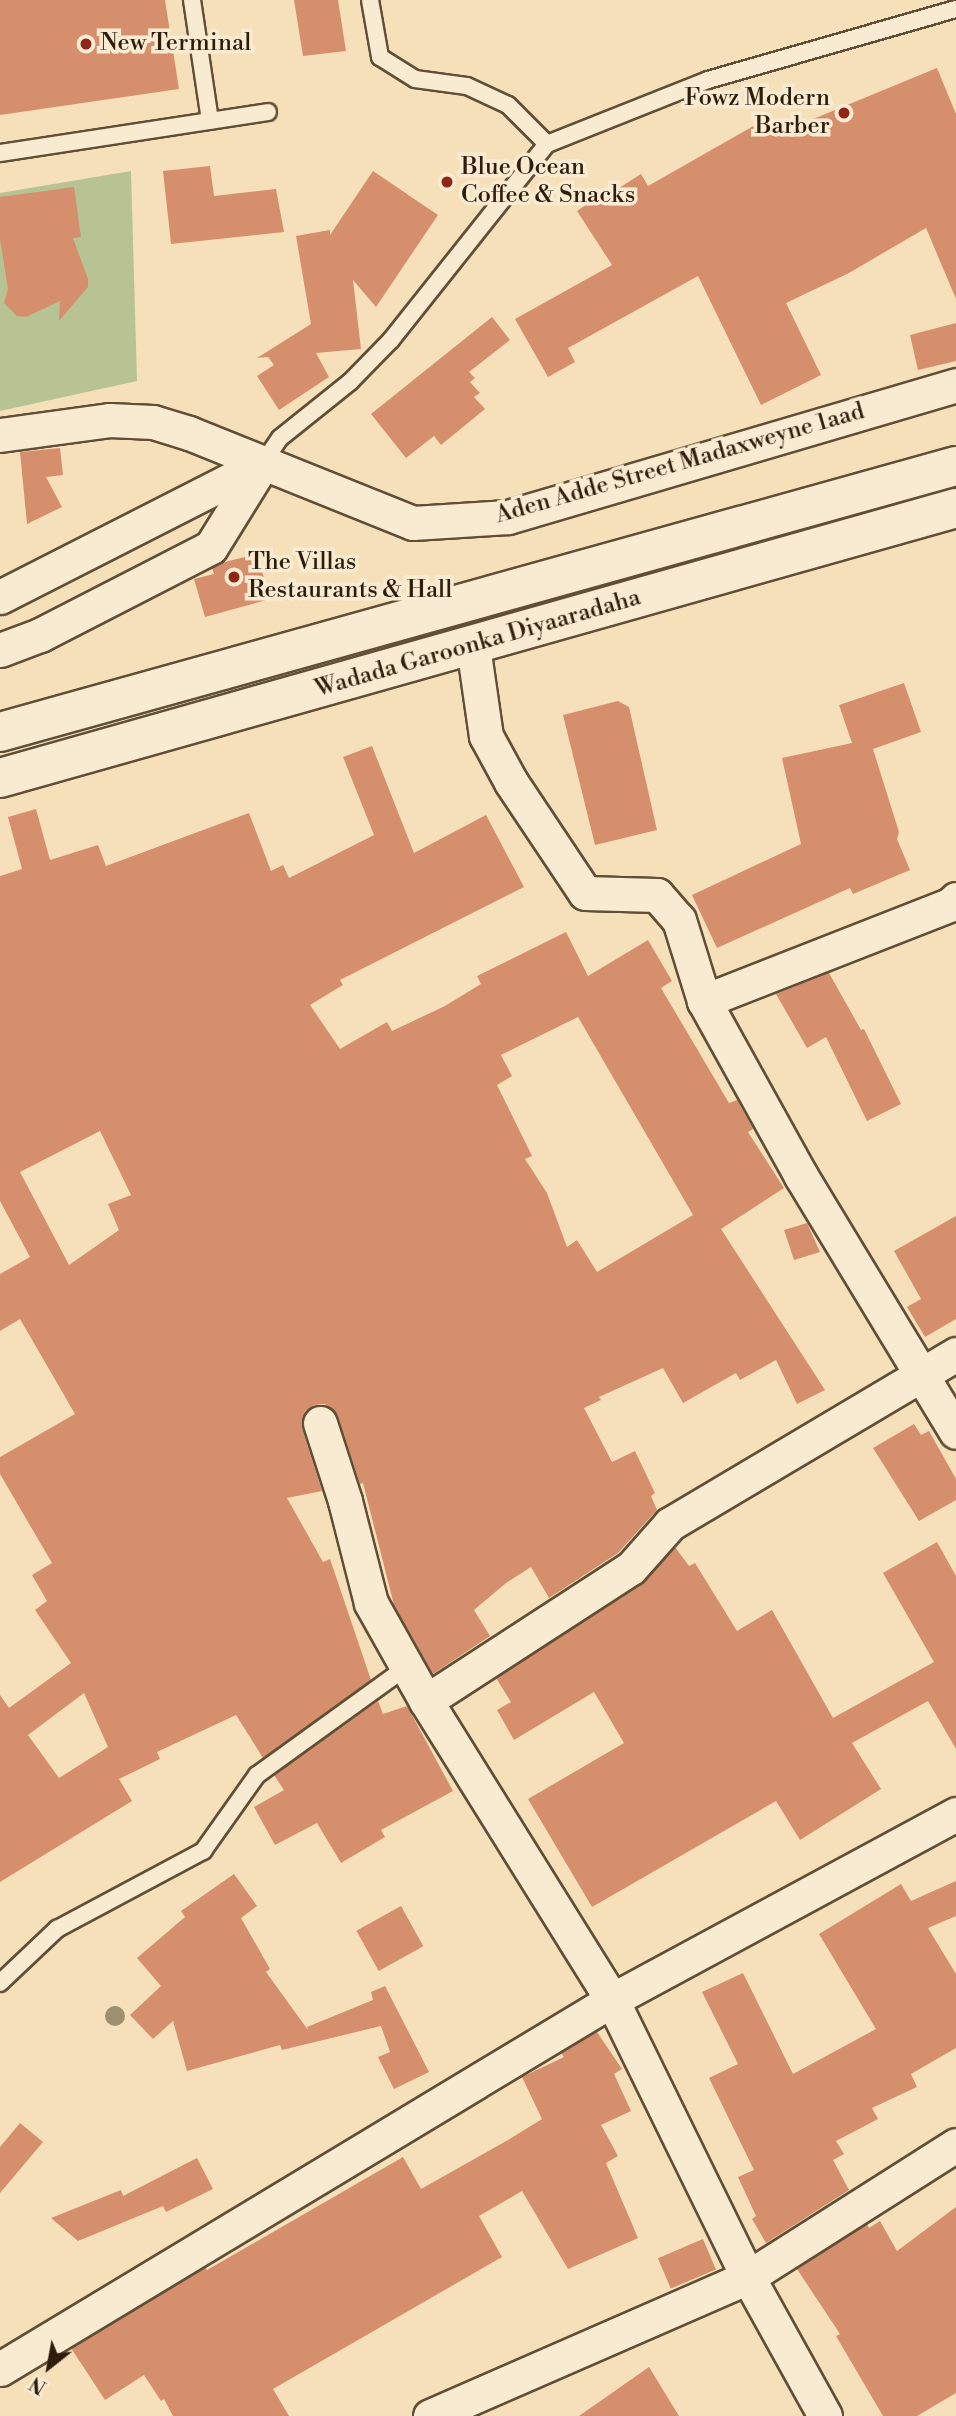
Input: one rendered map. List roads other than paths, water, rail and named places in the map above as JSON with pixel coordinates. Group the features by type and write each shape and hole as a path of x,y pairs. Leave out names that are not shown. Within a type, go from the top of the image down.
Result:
{"main road":[{"name":"Wadada Garoonka Diyaaradaha","path":"0,732 956,466"},
{"name":"Wadada Garoonka Diyaaradaha","path":"0,778 956,508"}],"street":[{"name":"Aden Adde Street Madaxweyne 1aad","path":"0,435 109,420 153,422 412,523 508,517 956,385"},
{"path":"0,597 263,463"},
{"path":"0,650 40,635 211,547 263,463"},
{"path":"473,646 486,736 511,782 585,892 657,895 679,920 704,1001 800,1176 956,1432"},
{"path":"704,1001 951,904 956,899"},
{"path":"426,1701 631,1568 670,1524 956,1354"},
{"path":"320,1423 345,1501 370,1603 426,1701 612,2000 748,2277 825,2416"},
{"path":"0,2369 612,2000 956,1814"},
{"path":"430,2416 748,2277 956,2145"}],"lane":[{"path":"192,0 210,121"},
{"path":"370,0 380,57 415,79 467,86 508,105 547,144"},
{"path":"263,463 280,438 350,382 391,340 547,144 631,107 708,80 956,9"},
{"path":"0,153 268,112"},
{"path":"0,1983 57,1929 203,1851 257,1775 407,1667"}],"place":[{"name":"New Terminal","path":"86,44"},
{"name":"Fowz Modern Barber","path":"844,113"},
{"name":"Blue Ocean Coffee & Snacks","path":"447,182"},
{"name":"The Villas Restaurants & Hall","path":"234,577"}]}
